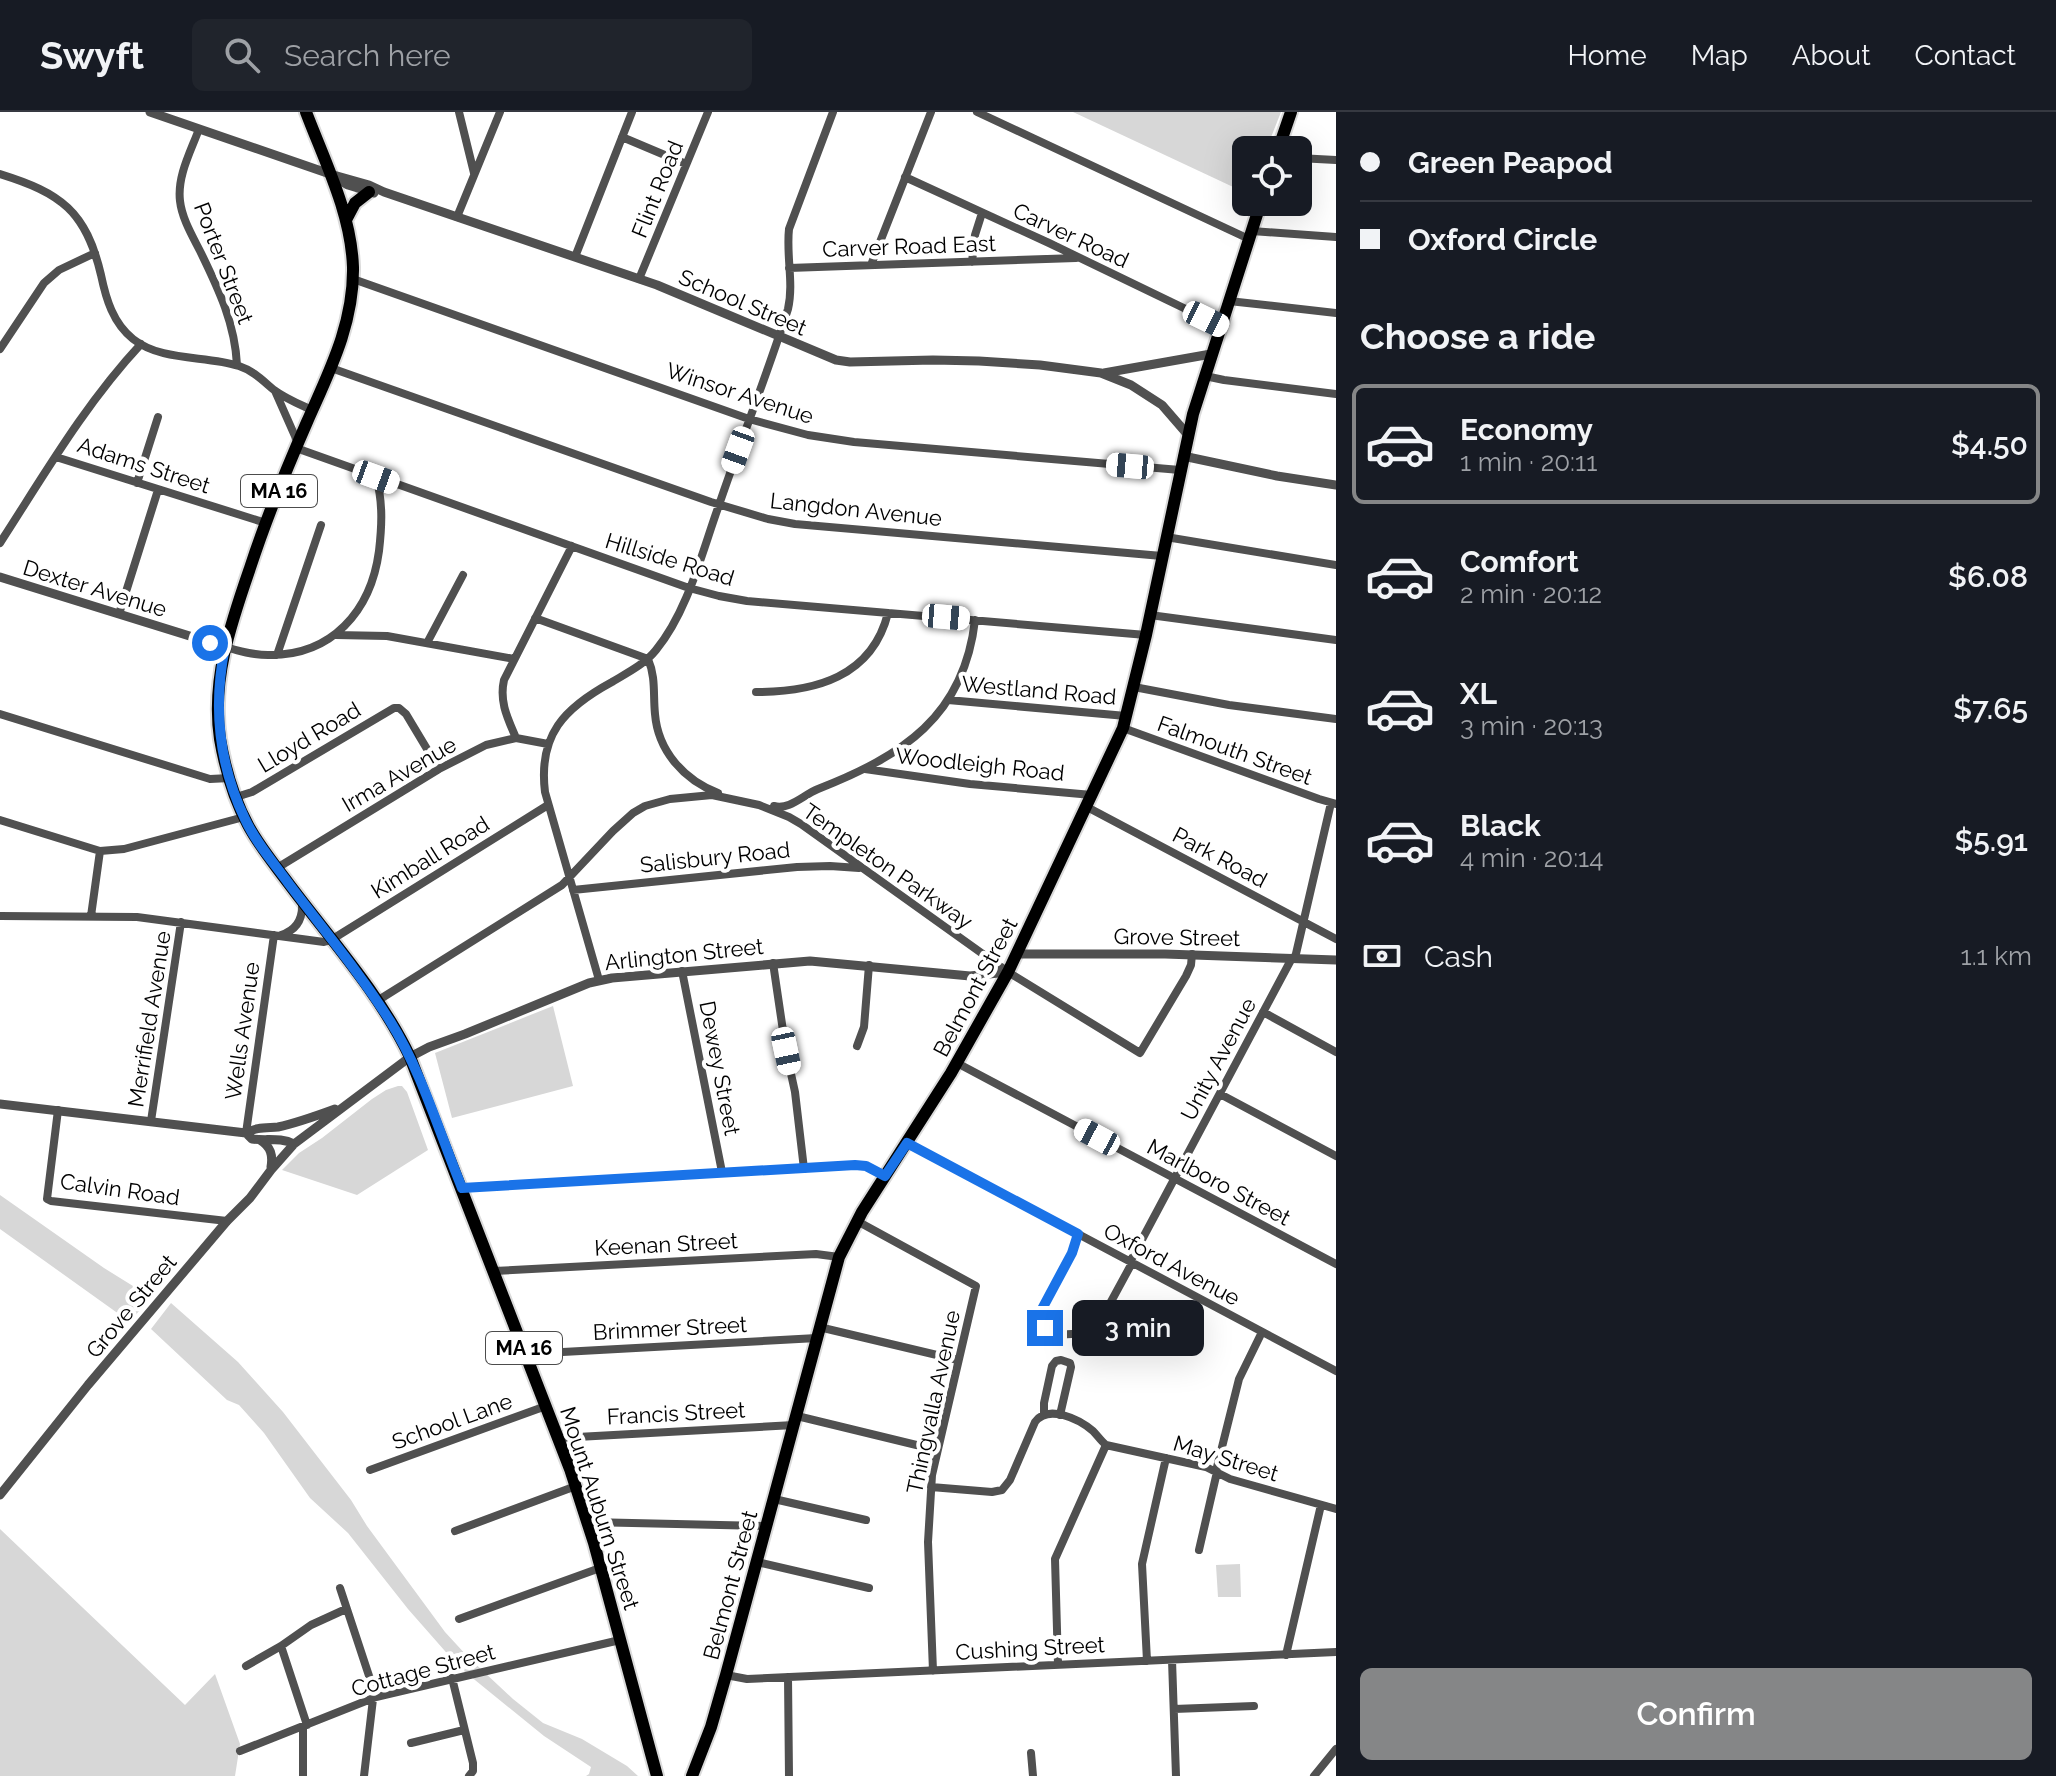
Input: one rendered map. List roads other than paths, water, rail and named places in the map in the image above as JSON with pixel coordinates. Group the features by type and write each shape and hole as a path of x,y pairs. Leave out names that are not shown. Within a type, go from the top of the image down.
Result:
{"main road":[{"name":"Mount Auburn Street","path":"306,112 346,220 353,279 347,322 266,523 225,647 218,715 221,740 244,817 277,868 377,1001 410,1057 576,1486 657,1776"},
{"path":"1283,136 1291,112"},
{"path":"346,220 355,203 369,192"},
{"name":"Belmont Street","path":"692,1776 714,1718 839,1257 857,1221 957,1063 1008,972 1124,722 1146,635 1188,435 1256,216"}],"street":[{"name":"School Street","path":"150,112 639,279 832,359 979,361 1101,373 1131,385 1162,405 1188,435"},
{"path":"459,112 474,174"},
{"path":"457,217 500,112"},
{"path":"575,257 632,112"},
{"name":"Flint Road","path":"639,279 708,112"},
{"path":"599,980 548,805 544,780 548,744 559,723 576,704 648,659 670,629 689,588 779,336 790,298 787,240 791,220 833,112"},
{"path":"871,265 931,112"},
{"path":"977,112 1250,235 1336,237"},
{"name":"Porter Street","path":"199,129 184,169 180,201 186,223 229,316 237,365"},
{"path":"622,137 686,164"},
{"path":"1312,159 1336,160"},
{"path":"0,174 35,186 68,206 83,227 95,253 112,313 124,330 141,344 169,354 237,365 294,402 312,410"},
{"name":"School Street","path":"330,174 369,192 384,192"},
{"name":"Carver Road","path":"905,177 1221,326"},
{"path":"972,262 975,235 982,213"},
{"path":"0,349 44,283 59,270 95,253"},
{"name":"Carver Road East","path":"789,268 1078,258"},
{"name":"Winsor Avenue","path":"353,279 749,419 799,433 838,441 1180,470"},
{"path":"1229,301 1336,313"},
{"path":"0,543 102,389 141,344"},
{"name":"School Street","path":"1101,373 1211,354"},
{"name":"Langdon Avenue","path":"331,368 768,519 795,524 1162,556"},
{"path":"1205,376 1336,394"},
{"path":"275,390 297,445"},
{"path":"137,483 158,417"},
{"name":"Hillside Road","path":"297,445 376,477 689,588 732,599 1146,635"},
{"path":"1183,456 1336,485"},
{"name":"Adams Street","path":"56,457 266,523"},
{"path":"225,647 246,653 277,655 311,647 345,627 361,607 376,570 382,514 376,477"},
{"path":"119,614 158,490"},
{"path":"277,655 321,525"},
{"path":"1166,537 1336,565"},
{"path":"516,738 502,697 504,680 572,546"},
{"path":"427,643 463,575"},
{"name":"Dexter Avenue","path":"0,577 225,647"},
{"path":"756,692 807,688 849,670 875,645 888,613"},
{"path":"1150,615 1336,640"},
{"path":"535,618 648,659"},
{"path":"648,659 653,674 657,730 667,752 681,769 700,784 739,799 780,808 789,807 807,793 864,769 896,751 934,719 954,691 967,660 975,620"},
{"path":"335,635 372,634 514,659"},
{"path":"1134,687 1229,705 1336,719"},
{"name":"Westland Road","path":"948,700 1124,722"},
{"name":"Lloyd Road","path":"236,797 252,792 388,710 399,708 406,714 439,769"},
{"path":"0,714 210,779 230,778"},
{"name":"Falmouth Street","path":"1124,722 1334,803"},
{"name":"Irma Avenue","path":"277,868 439,769 486,745 516,738 548,744"},
{"name":"Woodleigh Road","path":"864,769 1089,801"},
{"name":"Templeton Parkway","path":"377,1001 562,885 622,821 645,806 700,795 739,799 789,817 1008,972 1140,1053 1186,976 1192,954"},
{"name":"Park Road","path":"1089,801 1336,939"},
{"name":"Unity Avenue","path":"1078,1234 1072,1253 1042,1309 1042,1322 1048,1331 1058,1334 1085,1331 1101,1320 1294,958 1334,803"},
{"name":"Kimball Road","path":"331,940 548,805"},
{"path":"0,820 100,851 124,849 244,817"},
{"path":"91,916 100,851"},
{"name":"Salisbury Road","path":"573,890 797,867 861,868"},
{"path":"278,935 291,931 299,922 302,902"},
{"path":"0,916 137,917 317,942 331,940"},
{"name":"Merrifield Avenue","path":"151,1121 181,922"},
{"name":"Wells Avenue","path":"246,1133 278,935"},
{"name":"Grove Street","path":"1016,954 1192,954 1336,960"},
{"name":"Arlington Street","path":"246,1133 252,1139 268,1138 294,1144 410,1057 599,980 773,963 826,961 970,976 1008,972"},
{"path":"773,963 795,1092 804,1169"},
{"path":"857,1046 864,1027 869,965"},
{"name":"Dewey Street","path":"682,971 722,1172"},
{"path":"1263,1012 1336,1052"},
{"name":"Marlboro Street","path":"957,1063 1336,1264"},
{"path":"1220,1094 1336,1156"},
{"name":"Arlington Street","path":"0,1104 246,1133 253,1129 294,1123 345,1105"},
{"name":"Calvin Road","path":"58,1110 47,1199 227,1221"},
{"path":"277,1127 289,1133 294,1144"},
{"path":"260,1140 272,1152 271,1170"},
{"name":"Oxford Avenue","path":"907,1143 1336,1371"},
{"name":"Grove Street","path":"0,1495 139,1324 294,1144"},
{"path":"462,1188 861,1165 885,1176"},
{"name":"Thingvalla Avenue","path":"857,1221 976,1286 931,1487 928,1542 933,1671"},
{"name":"Keenan Street","path":"494,1271 816,1254 839,1257"},
{"name":"Brimmer Street","path":"526,1354 818,1332 958,1360"},
{"path":"1199,1550 1240,1376 1262,1332"},
{"path":"1044,1414 1052,1366 1061,1360 1070,1363 1071,1367 1060,1415"},
{"name":"School Lane","path":"370,1470 546,1406"},
{"path":"931,1487 992,1492 1002,1490 1010,1480 1034,1424 1044,1414 1060,1415 1089,1428 1106,1445 1055,1559 1058,1665"},
{"name":"Francis Street","path":"559,1438 795,1420 937,1450"},
{"name":"May Street","path":"1106,1445 1166,1458 1336,1509"},
{"path":"1147,1661 1143,1561 1166,1458"},
{"path":"455,1531 576,1486"},
{"path":"774,1499 866,1520"},
{"path":"1286,1655 1321,1505"},
{"path":"588,1522 767,1526"},
{"path":"757,1562 869,1588"},
{"path":"459,1619 600,1568"},
{"path":"340,1588 375,1698 364,1776"},
{"path":"246,1666 311,1625 346,1609"},
{"name":"Cottage Street","path":"240,1751 375,1698 620,1640"},
{"path":"281,1646 305,1726 303,1776"},
{"name":"Cushing Street","path":"726,1675 742,1679 1336,1652"},
{"path":"1172,1660 1176,1776"},
{"path":"788,1677 789,1776"},
{"path":"452,1678 473,1763 469,1776"},
{"path":"1174,1709 1254,1706"},
{"path":"411,1743 464,1730"},
{"path":"1314,1776 1336,1749"},
{"path":"1031,1753 1033,1776"}]}
